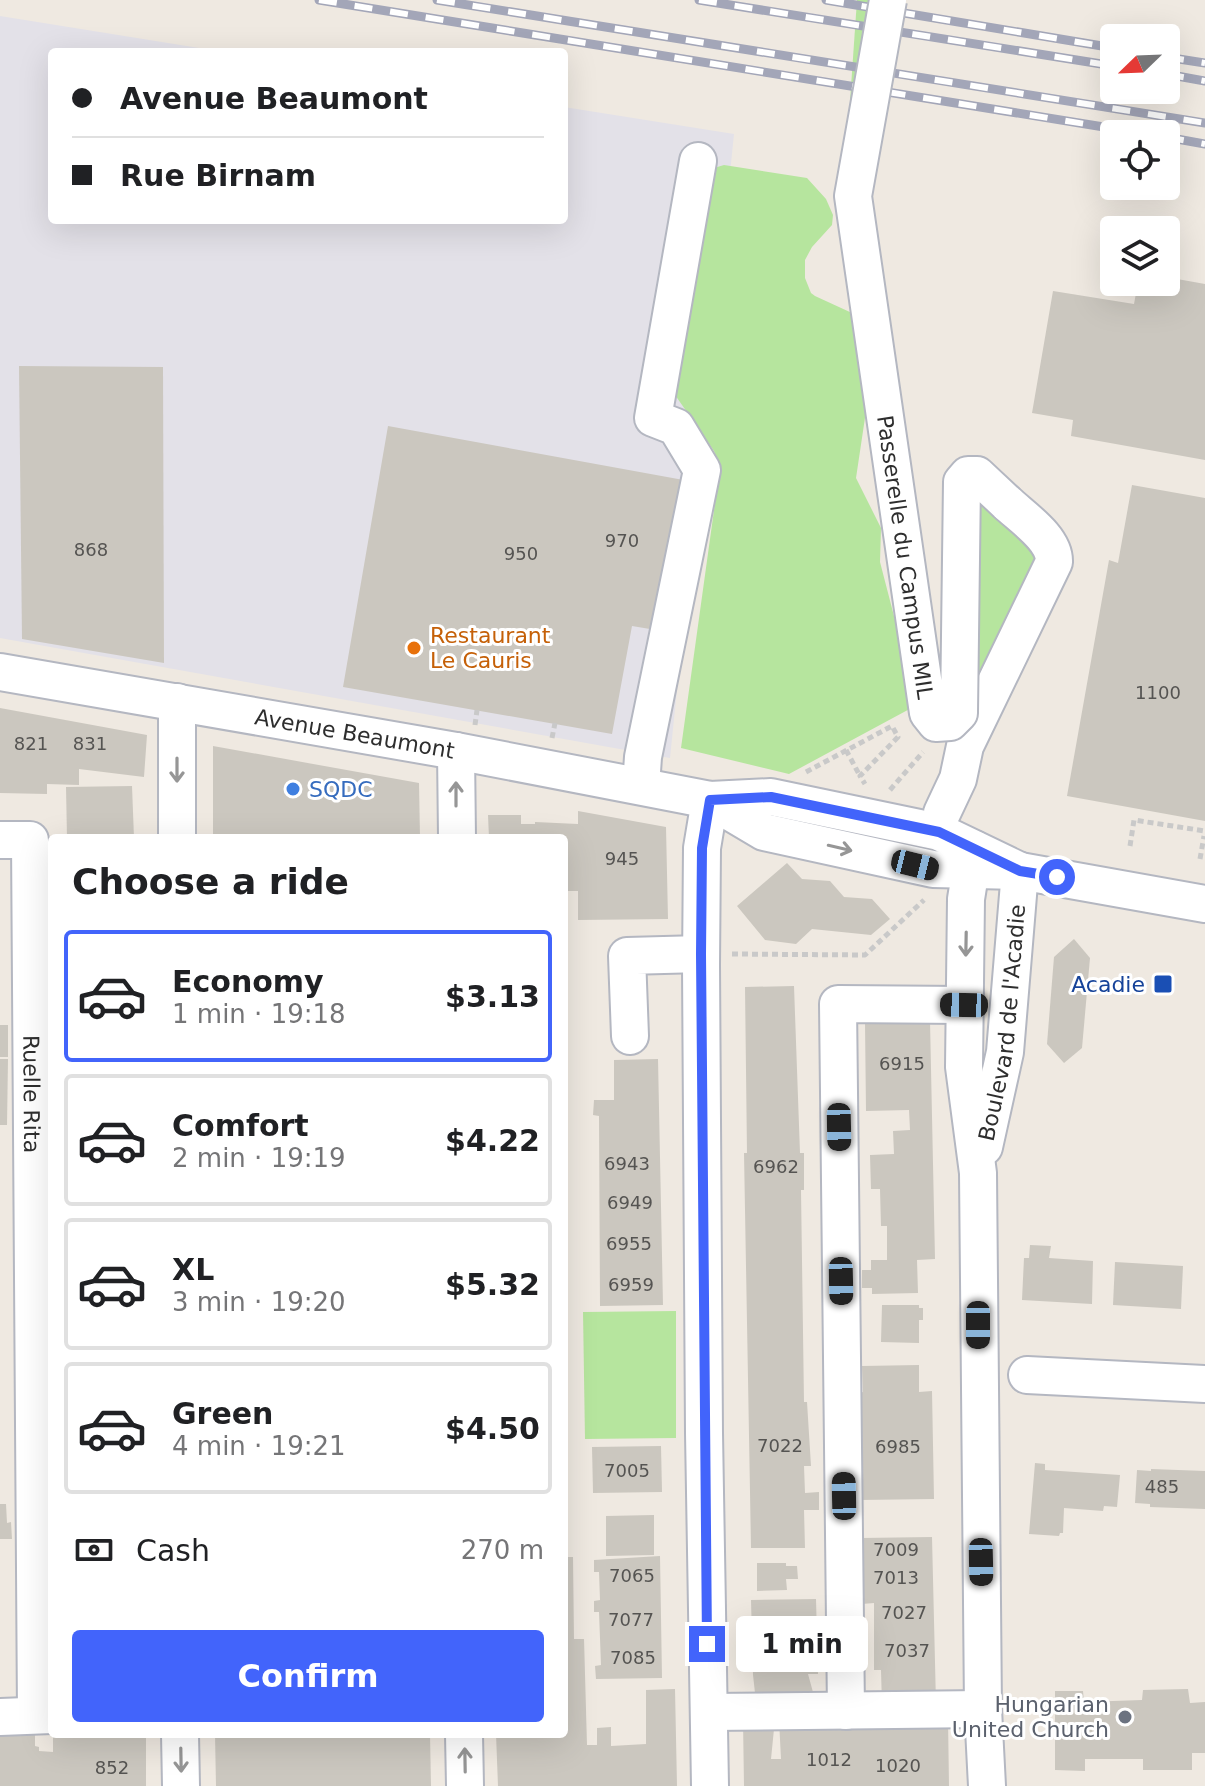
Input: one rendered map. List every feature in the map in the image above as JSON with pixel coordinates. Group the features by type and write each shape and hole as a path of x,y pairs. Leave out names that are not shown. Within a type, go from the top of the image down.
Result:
{"street":[{"name":"Passerelle du Campus MIL","path":"888,0 853,196 928,713 936,723 950,722 959,713 962,482 968,475 977,475 1052,547 1054,562 965,746 958,779 942,813"},
{"path":"641,786 643,757 702,470 676,427 653,418 698,161"},
{"name":"Avenue Beaumont","path":"0,672 456,751 710,800 771,797 939,832 973,860 1205,904"},
{"path":"177,702 177,834"},
{"path":"456,751 457,834"},
{"path":"710,800 702,848 714,954 710,1786"},
{"name":"Ruelle Rita","path":"0,840 30,840 41,876 44,1715"},
{"name":"Boulevard de l'Acadie","path":"973,860 966,899 964,1067 978,1173 983,1709 987,1786"},
{"name":"Boulevard de l'Acadie","path":"978,1173 1005,1052 1013,926 1020,871"},
{"path":"630,1036 627,956 714,954"},
{"path":"846,1711 838,1004 964,1005"},
{"path":"1027,1375 1205,1384"},
{"path":"709,1712 983,1709"},
{"path":"0,1717 44,1715"},
{"path":"180,1738 181,1786"},
{"path":"464,1738 465,1786"}],"path":[{"path":"551,741 555,723"},
{"path":"796,777 892,726 898,737 860,776"},
{"path":"888,803 890,789 926,748"},
{"path":"846,750 866,785"},
{"path":"1130,846 1134,820 1205,833 1200,859"},
{"path":"714,954 865,955 932,893"}],"shaded area":[{"path":"0,16 199,48 48,48 48,224 568,224 568,108 734,134 670,758 0,638"}],"green space":[{"path":"857,0 869,0 850,101"},
{"path":"724,165 807,178 826,199 833,215 832,225 805,260 805,278 815,296 852,313 869,391 856,478 881,528 880,562 917,705 789,774 681,748 720,467 714,451 673,392 714,168"},
{"path":"978,496 1039,553 976,687"},
{"path":"676,1311 676,1438 585,1439 583,1312"}],"building":[{"path":"1180,280 1205,284 1205,460 1071,436 1073,420 1032,413 1053,291 1134,304 1135,296 1180,296"},
{"path":"19,366 163,367 164,663 22,639"},
{"path":"388,426 689,481 662,631 632,626 612,734 343,687"},
{"path":"1132,485 1205,498 1205,821 1067,796 1109,560 1118,563"},
{"path":"0,708 147,735 144,777 79,769 79,785 47,784 47,794 0,793"},
{"path":"213,746 419,783 420,834 213,834"},
{"path":"132,786 134,834 67,834 66,787"},
{"path":"578,811 666,827 668,919 578,920 578,891 568,891 568,834 489,834 488,815 521,815 521,824 578,824"},
{"path":"787,863 802,879 830,881 844,897 872,899 890,919 871,935 812,929 796,944 765,940 737,906"},
{"path":"1074,939 1090,958 1082,1048 1064,1063 1047,1044 1054,957"},
{"path":"794,986 800,1153 804,1153 804,1190 801,1190 804,1402 807,1402 811,1466 804,1466 805,1493 819,1492 819,1510 804,1510 805,1548 751,1548 744,1153 747,1153 745,987"},
{"path":"930,1021 935,1259 917,1260 918,1293 872,1294 872,1288 862,1288 862,1270 871,1270 871,1260 887,1260 887,1226 881,1226 880,1189 871,1189 870,1155 894,1154 893,1131 910,1130 909,1110 866,1111 865,1023"},
{"path":"0,1025 8,1025 8,1057 0,1057"},
{"path":"0,1059 8,1059 7,1125 0,1125"},
{"path":"658,1059 663,1305 600,1306 599,1116 593,1115 594,1100 614,1100 614,1060"},
{"path":"1030,1245 1051,1246 1049,1258 1093,1261 1092,1304 1022,1300 1024,1258 1029,1258"},
{"path":"1115,1262 1183,1266 1181,1309 1113,1305"},
{"path":"882,1305 919,1305 923,1308 923,1320 919,1320 919,1343 881,1342"},
{"path":"919,1365 919,1392 932,1391 934,1499 860,1500 858,1393 863,1392 862,1366"},
{"path":"661,1446 662,1492 593,1493 592,1447"},
{"path":"1035,1463 1045,1464 1045,1470 1120,1475 1117,1507 1104,1506 1103,1511 1064,1508 1063,1533 1059,1536 1029,1534"},
{"path":"1137,1470 1205,1471 1205,1509 1150,1507 1150,1504 1135,1503"},
{"path":"0,1504 6,1504 12,1539 0,1539"},
{"path":"654,1515 654,1555 606,1556 606,1516"},
{"path":"932,1537 936,1704 882,1705 881,1670 874,1670 874,1603 862,1604 861,1538"},
{"path":"660,1556 662,1678 596,1679 595,1666 601,1665 599,1612 594,1612 594,1601 600,1600 599,1572 594,1572 594,1560"},
{"path":"568,1557 573,1557 574,1639 584,1639 587,1745 597,1745 597,1728 611,1727 611,1746 646,1744 646,1690 675,1689 677,1786 498,1786 496,1738 568,1738"},
{"path":"757,1563 797,1566 798,1579 786,1579 787,1590 757,1591"},
{"path":"816,1599 818,1674 808,1674 816,1703 756,1702 751,1600"},
{"name":"Hungarian United Church","path":"1188,1689 1190,1703 1205,1702 1205,1753 1192,1753 1192,1770 1143,1770 1143,1759 1085,1759 1085,1771 1055,1770 1055,1691 1083,1691 1084,1702 1142,1700 1143,1690"},
{"path":"948,1718 949,1786 744,1786 743,1720 774,1729 771,1759 781,1759 779,1720"},
{"path":"0,1727 35,1729 35,1746 39,1747 39,1751 53,1752 53,1738 146,1738 146,1786 0,1786"},
{"path":"215,1738 430,1738 431,1786 216,1786"}],"railway":[{"path":"319,0 1100,126"},
{"path":"437,0 1205,123"},
{"path":"699,0 1100,64"},
{"path":"826,0 1100,46"},
{"path":"1180,59 1205,63"},
{"path":"1180,77 1205,81"},
{"path":"1180,140 1205,144"}],"place":[{"name":"Restaurant Le Cauris","path":"414,648"},
{"name":"SQDC","path":"293,789"},
{"name":"Acadie","path":"1163,984"},
{"name":"Hungarian United Church","path":"1125,1717"}],"route":[{"path":"707,1644 701,954 702,848 710,800 771,797 939,832 1020,871 1057,877"}]}
